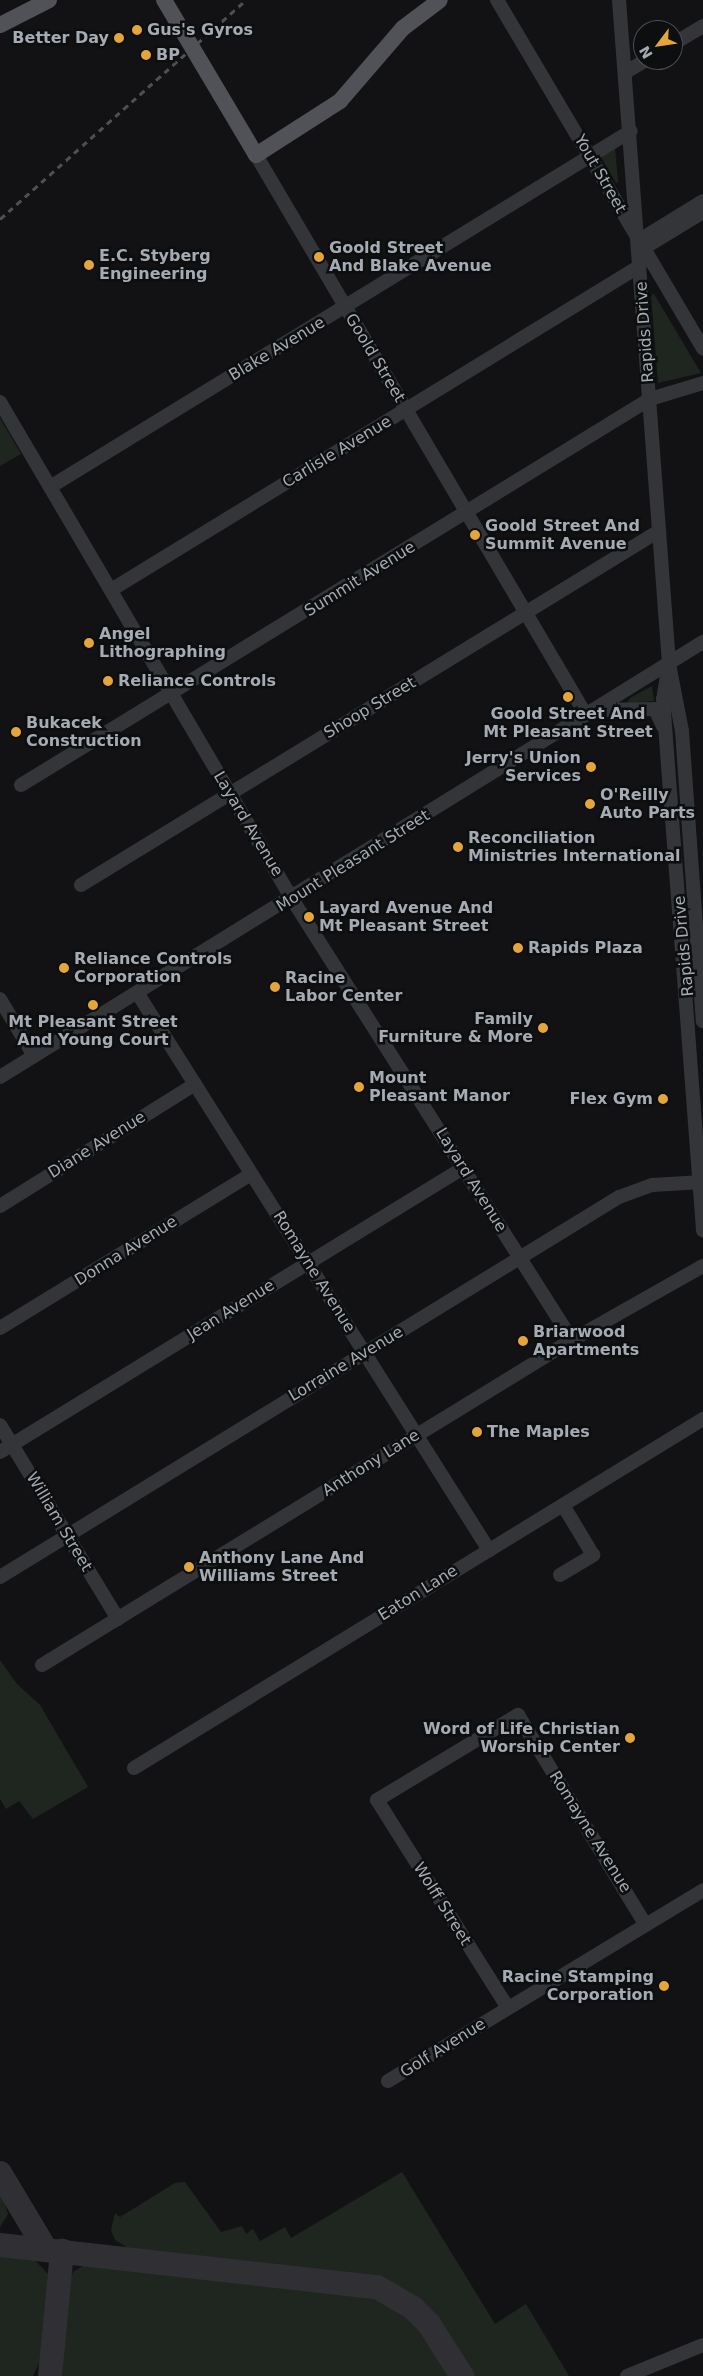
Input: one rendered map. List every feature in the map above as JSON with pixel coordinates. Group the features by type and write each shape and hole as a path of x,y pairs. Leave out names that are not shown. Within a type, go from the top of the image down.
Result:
{"main road":[{"path":"0,25 49,0"},
{"name":"Goold Street","path":"164,0 256,155"},
{"path":"256,155 340,101 403,28 440,0"}],"street":[{"name":"Yout Street","path":"497,0 591,156 640,247 703,349"},
{"name":"Rapids Drive","path":"620,0 640,247 669,664 682,731 703,1021"},
{"path":"683,38 703,26"},
{"path":"626,72 633,68"},
{"name":"Blake Avenue","path":"50,487 631,132"},
{"name":"Goold Street","path":"256,155 526,613 590,713"},
{"path":"640,247 703,201"},
{"path":"640,247 703,212"},
{"name":"Carlisle Avenue","path":"111,590 640,266"},
{"name":"Summit Avenue","path":"20,785 171,696 650,400 703,383"},
{"name":"Layard Avenue","path":"0,402 292,899 572,1340"},
{"name":"Shoop Street","path":"81,885 659,531"},
{"name":"Mount Pleasant Street","path":"0,1077 292,899 703,642"},
{"name":"Rapids Drive","path":"669,664 663,699 701,1182 703,1230"},
{"path":"590,713 655,709 666,732"},
{"name":"Romayne Avenue","path":"138,994 489,1550"},
{"path":"0,999 34,1056"},
{"name":"Diane Avenue","path":"0,1206 195,1084"},
{"name":"Jean Avenue","path":"6,1448 463,1168"},
{"name":"Donna Avenue","path":"0,1328 251,1174"},
{"name":"Lorraine Avenue","path":"0,1577 629,1192 652,1185 701,1182"},
{"name":"Anthony Lane","path":"42,1665 572,1340 703,1266"},
{"name":"Eaton Lane","path":"134,1768 703,1420"},
{"name":"William Street","path":"0,1425 6,1448 67,1536 118,1619"},
{"path":"560,1576 592,1555 563,1505"},
{"name":"Romayne Avenue","path":"377,1800 518,1715 645,1924"},
{"name":"Wolff Street","path":"377,1800 508,2008"},
{"name":"Golf Avenue","path":"388,2081 703,1890"},
{"path":"627,2376 703,2346"}],"shaded area":[{"path":"615,148 618,182 616,183 601,157"},
{"path":"651,294 654,294 701,373 658,383"},
{"path":"0,418 21,454 0,466"},
{"path":"652,686 654,701 627,703 630,698"},
{"path":"0,1660 17,1684 40,1705 88,1787 33,1819 19,1801 6,1809 0,1799"},
{"path":"402,2172 495,2324 526,2304 569,2376 473,2376 427,2307 403,2289 376,2276 128,2248 115,2240 111,2230 115,2213 120,2217 175,2183 185,2182 221,2232 242,2226 246,2234 253,2229 260,2241 285,2227 291,2238"},
{"path":"0,2190 8,2214 0,2227"},
{"path":"0,2255 33,2258 48,2274 40,2361 33,2376 0,2376"},
{"path":"86,2264 371,2296 413,2322 451,2376 62,2376 68,2284 73,2272"}],"taxiway":[{"path":"0,2173 46,2250"},
{"path":"0,2245 377,2287 413,2308 429,2324 462,2376"},
{"path":"50,2376 62,2251"}],"railway":[{"path":"0,219 246,0"}],"place":[{"name":"Gus's Gyros","path":"137,30"},
{"name":"Better Day","path":"119,38"},
{"name":"BP","path":"146,55"},
{"name":"Goold Street And Blake Avenue","path":"319,257"},
{"name":"E.C. Styberg Engineering","path":"89,265"},
{"name":"Goold Street And Summit Avenue","path":"475,535"},
{"name":"Angel Lithographing","path":"89,643"},
{"name":"Reliance Controls","path":"108,681"},
{"name":"Goold Street And Mt Pleasant Street","path":"568,697"},
{"name":"Bukacek Construction","path":"16,732"},
{"name":"Jerry's Union Services","path":"591,767"},
{"name":"O'Reilly Auto Parts","path":"590,804"},
{"name":"Reconciliation Ministries International","path":"458,847"},
{"name":"Layard Avenue And Mt Pleasant Street","path":"309,917"},
{"name":"Rapids Plaza","path":"518,948"},
{"name":"Reliance Controls Corporation","path":"64,968"},
{"name":"Racine Labor Center","path":"275,987"},
{"name":"Mt Pleasant Street And Young Court","path":"93,1005"},
{"name":"Family Furniture & More","path":"543,1028"},
{"name":"Mount Pleasant Manor","path":"359,1087"},
{"name":"Flex Gym","path":"663,1099"},
{"name":"Briarwood Apartments","path":"523,1341"},
{"name":"The Maples","path":"477,1432"},
{"name":"Anthony Lane And Williams Street","path":"189,1567"},
{"name":"Word of Life Christian Worship Center","path":"630,1738"},
{"name":"Racine Stamping Corporation","path":"664,1986"}]}
